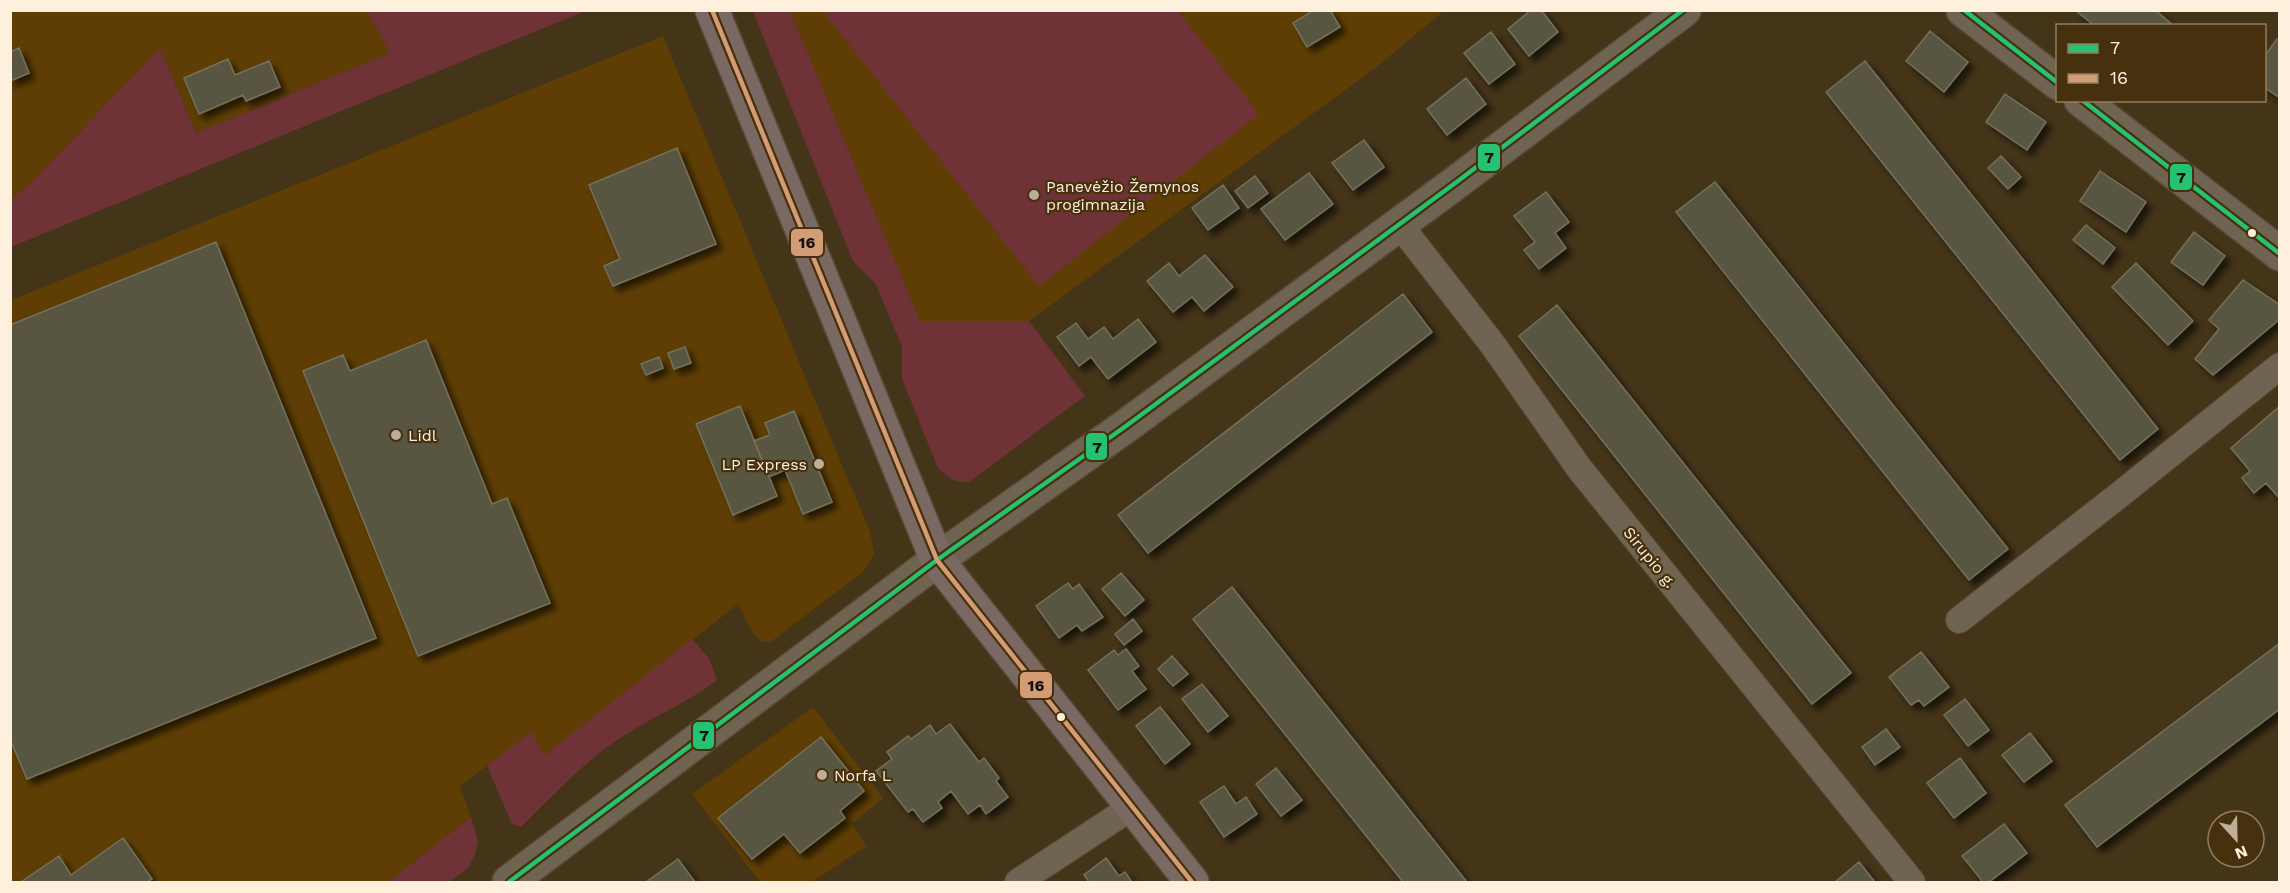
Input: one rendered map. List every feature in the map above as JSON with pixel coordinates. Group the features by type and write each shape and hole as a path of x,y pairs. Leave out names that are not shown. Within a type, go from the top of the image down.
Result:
{"highway":[{"path":"712,10 937,560 1192,882"}],"main road":[{"path":"509,882 937,560 1126,426 1684,10"},
{"path":"1963,10 2056,81"},
{"path":"2084,102 2280,254"}],"street":[{"name":"Sirupio g.","path":"1399,224 1493,345 1579,468 1912,882"},
{"path":"1959,620 2280,366"},
{"path":"1018,882 1132,807"}],"shaded area":[{"path":"11,11 367,11 390,53 196,133 160,48 30,184 11,199"},
{"path":"367,11 585,11 11,247 11,199 30,184 160,48 196,133 390,53"},
{"path":"753,11 790,11 920,321 1029,321 1085,396 969,482 951,478 937,466 902,379 902,346 875,283 853,261"},
{"name":"Panevėžio Žemynos progimnazija","path":"790,11 1444,11 1374,69 1029,321 920,322"},
{"path":"823,11 1178,11 1259,114 1039,286"},
{"path":"663,36 870,532 874,554 863,572 772,641 763,642 753,634 738,604 545,756 531,733 460,786 471,817 388,882 11,882 11,300"},
{"path":"692,639 709,658 717,680 611,744 571,778 521,827 512,824 487,766 531,732 545,755"},
{"path":"813,707 883,798 852,824 867,846 812,882 760,882 692,794"},
{"path":"471,817 478,841 468,868 449,882 388,882"}],"building":[{"path":"1314,10 1330,10 1340,27 1307,47 1293,23"},
{"path":"1531,10 1541,10 1558,32 1529,56 1508,29"},
{"path":"2075,10 2155,10 2172,24 2092,24"},
{"path":"1930,31 1968,62 1944,92 1906,61"},
{"path":"1491,32 1515,64 1489,84 1464,53"},
{"path":"2277,39 2280,41 2280,98 2266,88 2266,54"},
{"path":"19,48 29,73 10,81 10,52"},
{"path":"228,59 235,75 269,61 280,87 246,101 243,95 199,114 184,78"},
{"path":"1865,61 2158,429 2120,460 1826,92"},
{"path":"1466,78 1486,104 1447,135 1427,109"},
{"path":"2005,94 2046,122 2027,150 1986,122"},
{"path":"1364,140 1384,167 1353,190 1332,163"},
{"path":"677,148 716,244 613,286 604,266 620,259 589,185"},
{"path":"2001,156 2021,177 2008,189 1988,168"},
{"path":"2100,171 2146,202 2126,232 2080,201"},
{"path":"1309,173 1333,204 1285,240 1261,209"},
{"path":"1255,176 1268,193 1248,208 1235,191"},
{"path":"1715,182 2008,549 1969,580 1676,212"},
{"path":"1223,185 1239,208 1208,230 1192,208"},
{"path":"1546,192 1569,222 1555,233 1566,248 1539,269 1524,250 1535,242 1514,216"},
{"path":"2086,225 2115,248 2103,264 2073,240"},
{"path":"2194,232 2225,256 2203,285 2171,262"},
{"path":"216,242 376,638 27,779 10,739 10,325"},
{"path":"1205,255 1233,287 1204,311 1192,297 1173,312 1147,281 1169,263 1179,276"},
{"path":"2136,263 2193,321 2168,345 2112,287"},
{"path":"2243,280 2280,305 2280,319 2213,375 2195,359 2219,329 2209,320"},
{"path":"1403,294 1432,332 1148,553 1118,515"},
{"path":"1557,305 1851,673 1812,704 1519,336"},
{"path":"1138,319 1156,342 1108,379 1091,357 1079,366 1057,337 1076,323 1088,339 1104,327 1113,339"},
{"name":"Lidl","path":"426,340 492,504 507,498 550,603 418,656 303,371 343,355 350,371"},
{"path":"685,347 691,363 674,369 668,353"},
{"path":"659,357 663,368 646,375 641,364"},
{"path":"740,406 777,496 733,515 696,424"},
{"path":"2280,406 2280,499 2266,483 2254,493 2242,478 2250,471 2231,448"},
{"path":"794,411 832,502 803,514 785,470 769,477 754,441 770,435 765,423"},
{"path":"1121,573 1144,600 1125,616 1102,589"},
{"path":"1068,583 1073,589 1079,584 1103,617 1082,631 1077,625 1059,638 1036,606"},
{"path":"1232,587 1467,882 1403,882 1193,619"},
{"path":"1133,619 1142,631 1124,645 1115,634"},
{"path":"2280,643 2280,709 2097,847 2065,805"},
{"path":"1126,649 1139,666 1132,671 1146,689 1118,710 1088,670 1114,650 1118,655"},
{"path":"1921,652 1949,687 1924,706 1919,700 1911,705 1889,677"},
{"path":"1172,656 1188,674 1173,686 1158,669"},
{"path":"1202,684 1228,716 1208,732 1182,699"},
{"path":"1965,699 1989,730 1968,746 1944,715"},
{"path":"1160,707 1190,744 1165,764 1136,726"},
{"path":"950,724 979,762 984,758 999,778 996,781 1008,797 986,814 980,805 968,814 951,791 938,802 942,808 923,822 913,809 908,812 876,771 892,759 887,752 908,736 911,739 930,725 936,734"},
{"path":"1886,729 1900,747 1875,765 1862,747"},
{"path":"2030,733 2052,761 2024,782 2002,755"},
{"path":"821,737 864,791 840,811 845,818 800,853 784,834 752,859 718,818"},
{"path":"1960,758 1986,793 1954,818 1927,783"},
{"path":"1276,768 1302,800 1281,816 1256,784"},
{"path":"1224,786 1236,804 1246,797 1257,814 1224,837 1200,802"},
{"path":"2004,824 2027,853 1989,882 1983,882 1962,856"},
{"path":"123,838 152,879 147,882 21,882 59,856 71,875"},
{"path":"1106,858 1119,876 1125,872 1132,882 1089,882 1084,875"},
{"path":"678,859 695,882 646,882"},
{"path":"1859,862 1875,882 1835,882"}],"transit line":[{"name":"16","path":"712,10 937,560 1192,882"},
{"name":"7","path":"509,882 937,560 1126,426 1458,181 1683,10"},
{"name":"7","path":"1964,10 2056,81"},
{"name":"7","path":"2085,102 2280,254"}],"place":[{"name":"Panevėžio Žemynos progimnazija","path":"1034,195"},
{"name":"Lidl","path":"396,435"},
{"name":"LP Express","path":"819,464"},
{"name":"Norfa L","path":"822,775"}]}
